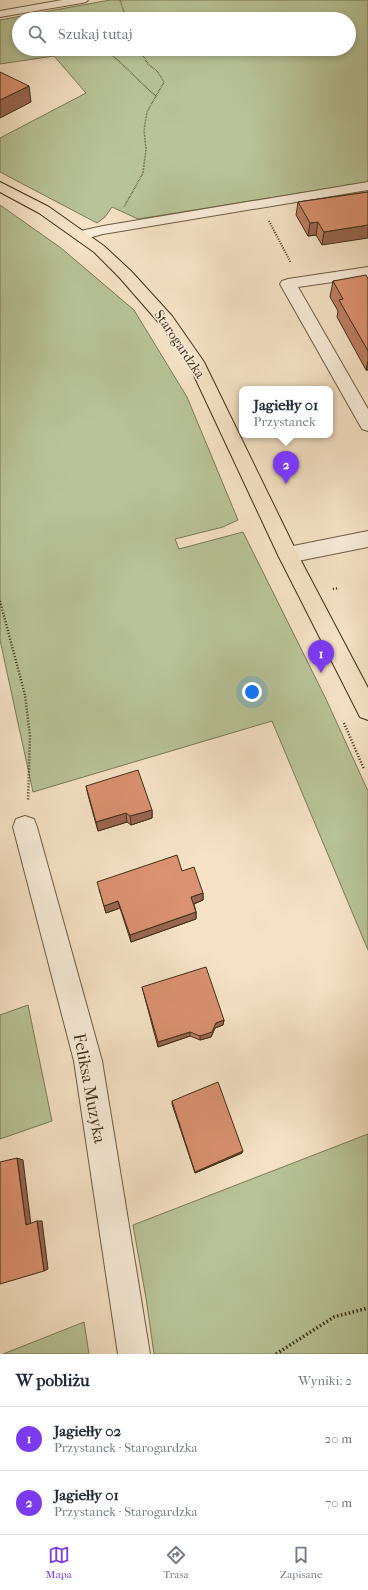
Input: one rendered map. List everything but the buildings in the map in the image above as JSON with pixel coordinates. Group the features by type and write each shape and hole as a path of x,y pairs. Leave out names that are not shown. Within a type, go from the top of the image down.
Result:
{"main road":[{"name":"Starogardzka","path":"0,186 44,210 81,236 125,274 166,320 198,366 288,555 368,710"}],"street":[{"path":"0,14 82,0"},
{"path":"81,236 368,186"},
{"path":"368,272 288,284 368,425"},
{"path":"288,555 368,539"},
{"name":"Feliksa Muzyka","path":"25,827 88,1061 134,1354"}],"path":[{"path":"120,0 124,12"},
{"path":"113,56 122,63 137,80 156,96"},
{"path":"109,230 143,173 146,150 144,130 147,112 164,82 157,71 148,64 143,56"},
{"path":"269,220 292,264"},
{"path":"0,601 25,695 30,736 29,795 25,827"},
{"path":"276,1354 334,1317 368,1308"}],"green space":[{"path":"110,0 368,0 368,182 138,219 112,207 105,217 97,223 0,172 0,138 86,93 54,56 356,56 356,12 44,12"},
{"path":"12,18 12,56 54,56 0,64 0,20"},
{"path":"0,205 61,248 134,310 187,397 238,520 223,527 175,539 179,549 243,532 325,697 368,791 368,950 272,721 33,792 0,640"},
{"path":"28,1005 52,1121 0,1139 0,1015"},
{"path":"368,1134 368,1354 154,1354 133,1225"},
{"path":"84,1322 89,1354 3,1354"}],"place":[{"name":"Jagiełły 01","path":"286,484"},
{"name":"Jagiełły 02","path":"321,673"}]}
